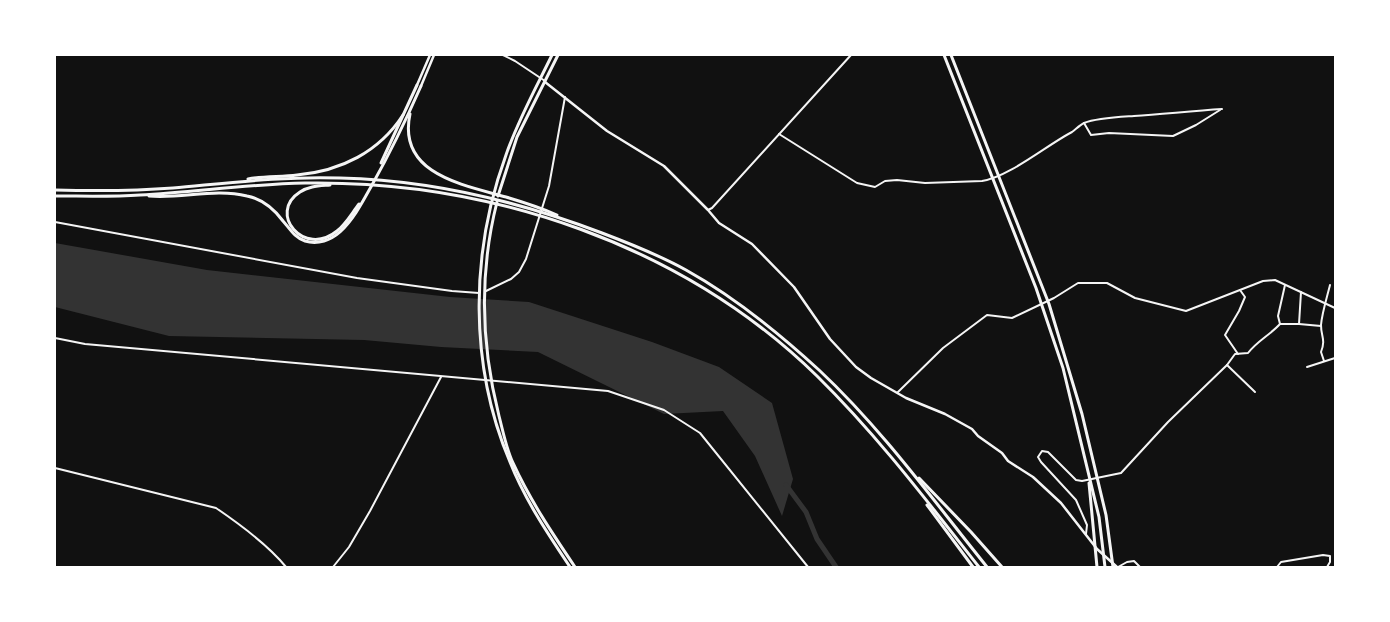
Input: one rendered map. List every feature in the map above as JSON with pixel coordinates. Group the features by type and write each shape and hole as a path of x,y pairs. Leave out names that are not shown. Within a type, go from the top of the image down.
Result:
{"highway":[{"path":"552,55 513,136 498,177 484,238 480,271 480,328 499,432 510,462 527,500 570,567"},
{"path":"558,55 517,137 503,177 489,239 485,281 485,332 490,387 512,461 530,498 575,567"},
{"path":"944,55 1002,202 1063,368 1099,517 1105,567"},
{"path":"951,55 1049,302 1082,414 1106,515 1116,567"},
{"path":"381,165 419,85"},
{"path":"419,85 408,126 409,138 417,156 428,168 452,181 520,201 642,248 687,270 732,300 776,333 820,372 864,416 906,465 987,567"},
{"path":"238,182 252,178 312,173 335,168 350,162 372,149 386,136 398,122 411,101"},
{"path":"138,195 220,193 250,196 271,208 297,237 304,241 314,243 328,240 340,232 362,201 412,107"},
{"path":"55,190 144,189 238,182 339,178 422,185 454,190 502,200 571,222"},
{"path":"55,196 138,195 304,183 353,184 418,189 499,204 544,217 641,254 685,277 728,304 772,336 815,374 852,411 899,466 979,567"},
{"path":"353,184 311,187 299,192 289,205 287,212 289,223 296,233 303,238 315,240 324,238 342,227 362,201"},
{"path":"906,465 1002,567"},
{"path":"899,466 972,567"},
{"path":"1088,473 1096,567"}],"main road":[{"path":"419,85 430,55"},
{"path":"419,85 434,55"},
{"path":"545,82 607,131 664,166 719,223 752,244 794,287 830,339 856,366 871,378 897,393 972,429 1008,461 1033,476 1061,503 1097,549 1116,567"}],"street":[{"path":"503,55 545,82"},
{"path":"708,210 712,208 851,55"},
{"path":"55,222 357,278 468,293 487,290 501,285 515,275 524,263 534,238 549,186 566,97"},
{"path":"780,134 857,183 875,187 886,181 897,180 925,183 990,180 1045,149 1084,123 1108,118 1222,109 1196,126 1173,136 1109,133 1091,135 1084,123"},
{"path":"897,393 943,348 987,315 1012,318 1054,298 1078,283 1107,283 1135,298 1186,311 1263,281 1275,280 1335,308"},
{"path":"1280,324 1278,316 1285,284"},
{"path":"1324,361 1321,352 1324,343 1321,326 1325,309 1324,303 1330,286"},
{"path":"1238,354 1225,335 1245,297 1240,290"},
{"path":"1299,324 1301,292"},
{"path":"1086,535 1087,525 1076,500 1041,462 1038,457 1042,451 1048,452 1072,478 1082,480 1121,473 1168,422 1227,366 1235,354 1248,353 1280,324 1321,326"},
{"path":"55,338 85,344 608,391 664,410 700,433 808,567"},
{"path":"1307,367 1335,358"},
{"path":"1227,366 1255,392"},
{"path":"334,567 370,511 441,377"},
{"path":"55,468 216,508 278,558 286,567"},
{"path":"1277,567 1281,562 1323,555 1330,556 1330,562 1327,567"},
{"path":"1116,567 1126,562 1134,561 1140,567"}],"shaded area":[{"path":"55,243 207,270 450,297 529,302 652,342 719,367 772,403 793,479 782,516 755,456 723,411 664,414 538,352 441,347 364,340 169,336 55,307"}],"waterway":[{"path":"786,485 806,512 817,539 836,567"}]}
